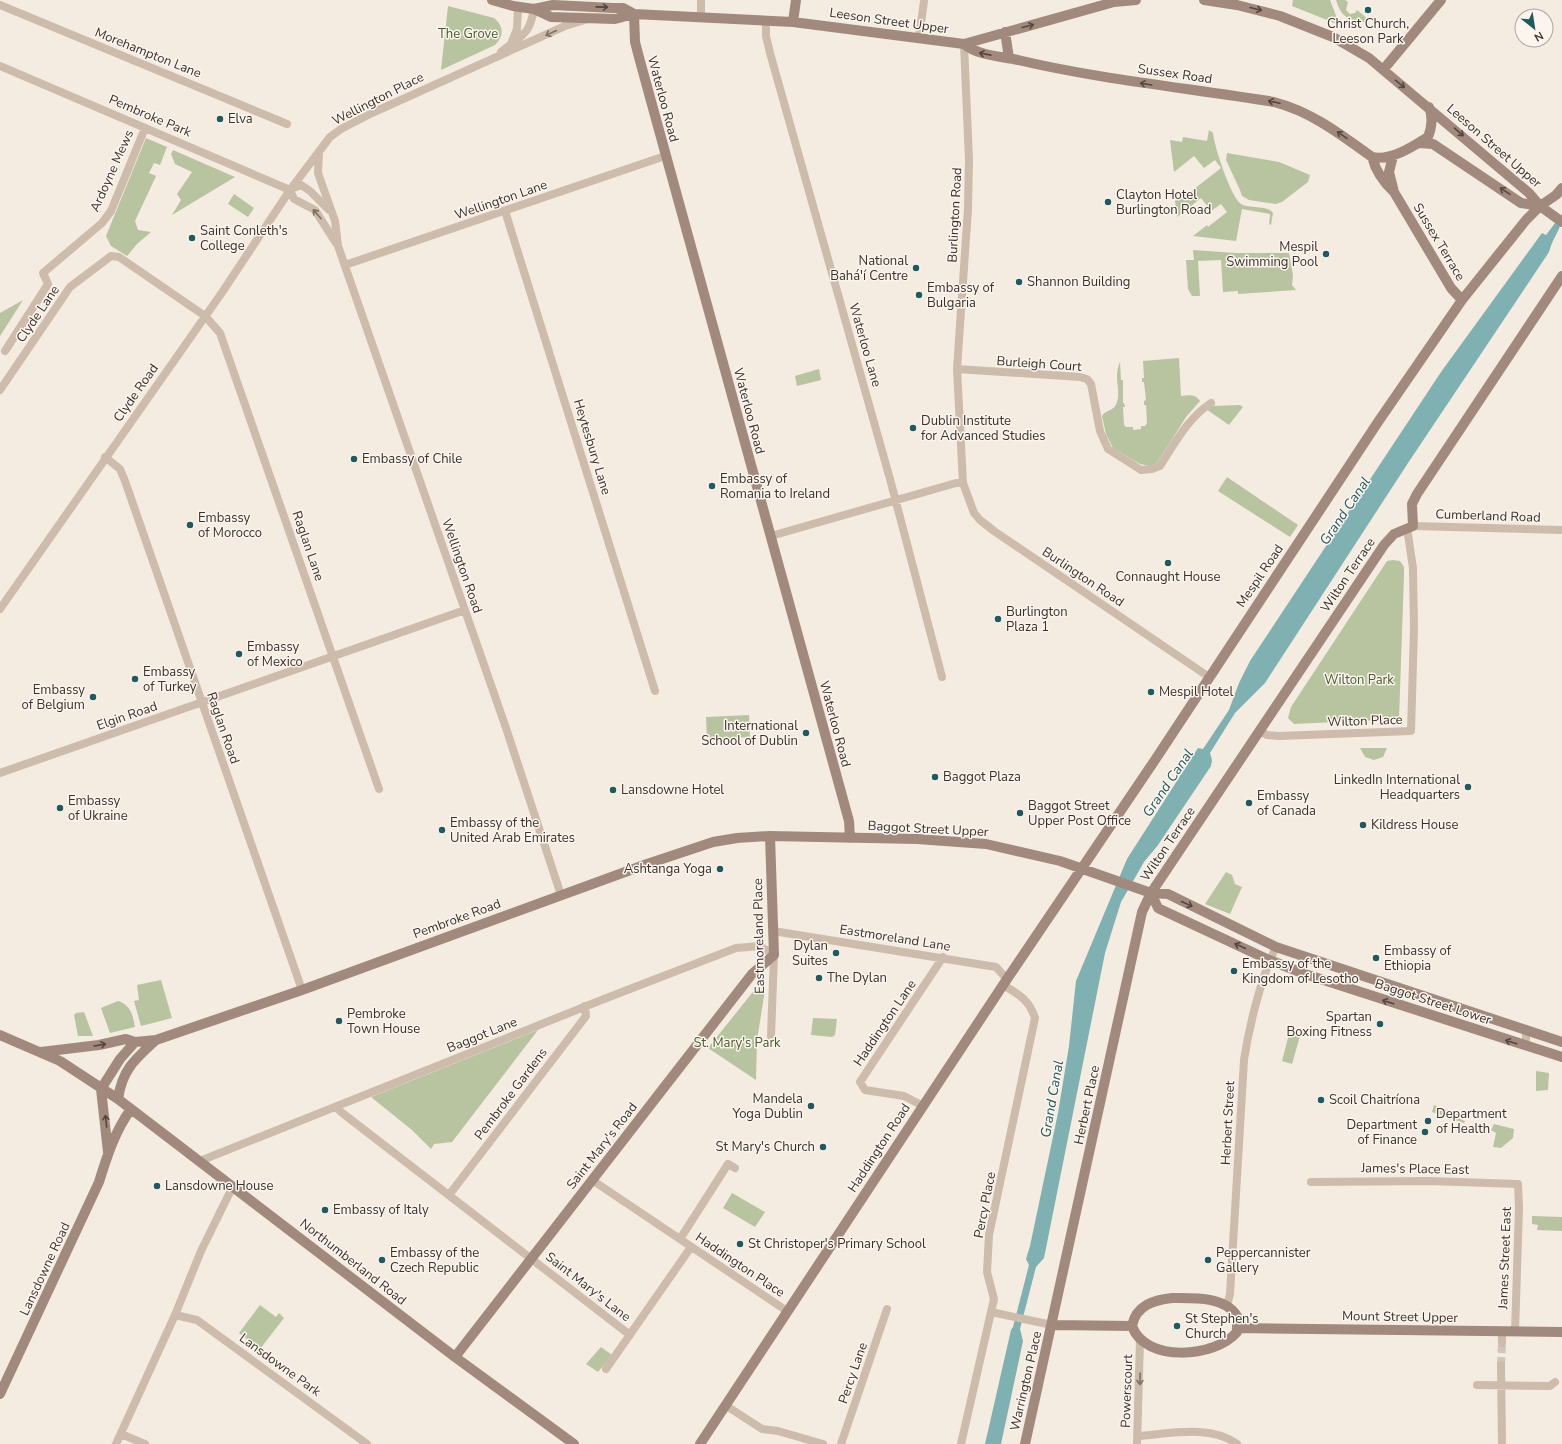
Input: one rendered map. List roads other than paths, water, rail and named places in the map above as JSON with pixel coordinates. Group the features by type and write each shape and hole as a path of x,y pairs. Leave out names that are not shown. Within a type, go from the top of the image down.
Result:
{"main road":[{"path":"492,0 527,6"},
{"path":"793,22 796,0"},
{"name":"Leeson Street Upper","path":"527,6 551,17 621,19 634,14 766,20 793,22 964,44 1114,2 1136,0"},
{"name":"Leeson Street Upper","path":"1204,0 1237,5 1280,16 1333,37 1369,58 1429,107 1529,193 1540,206 1562,222"},
{"path":"1383,70 1441,0"},
{"name":"Leeson Street Upper","path":"527,6 553,5 623,8 634,14"},
{"name":"Waterloo Road","path":"634,14 635,42 665,156 849,821 850,838"},
{"path":"1005,32 1009,58"},
{"name":"Sussex Road","path":"964,44 979,53 1132,82 1224,94 1274,102 1294,107 1339,132 1372,157"},
{"name":"Leeson Street Upper","path":"1372,157 1382,158 1393,156 1428,137 1432,114 1429,107"},
{"name":"Leeson Street Upper","path":"1419,143 1433,144 1521,203 1540,206"},
{"name":"Sussex Terrace","path":"1393,156 1389,172 1394,192 1451,288 1462,300 1526,220 1540,206 1556,195 1562,188"},
{"name":"Sussex Terrace","path":"1372,157 1375,169 1384,183 1394,192"},
{"path":"1410,527 1412,504 1417,494 1559,281"},
{"name":"Mespil Road","path":"1081,868 1155,760 1378,422 1462,300"},
{"name":"Wilton Terrace","path":"1151,893 1384,545 1394,534 1410,527"},
{"name":"Baggot Street Upper","path":"770,836 917,839 986,844 1060,860 1081,868"},
{"name":"Pembroke Road","path":"41,1052 99,1045 126,1039 135,1042 156,1040 302,990 561,895 713,842 738,838 770,836"},
{"name":"Eastmoreland Place","path":"770,836 774,955"},
{"name":"Baggot Street Lower","path":"1081,868 1151,893 1168,894 1276,947 1562,1042"},
{"name":"Haddington Road","path":"700,1444 1081,868"},
{"name":"Baggot Street Lower","path":"1151,893 1158,908 1269,960 1305,974 1412,1010 1562,1057"},
{"name":"Herbert Place","path":"1052,1325 1142,912 1151,893"},
{"name":"Saint Mary's Road","path":"455,1358 752,974 774,955"},
{"path":"1412,1010 1415,993"},
{"name":"Pembroke Road","path":"0,1035 41,1052 60,1062 118,1099 123,1078 133,1060 156,1040"},
{"path":"101,1089 120,1059 135,1042"},
{"name":"Lansdowne Road","path":"101,1089 108,1154"},
{"name":"Northumberland Road","path":"118,1099 455,1358 574,1444"},
{"name":"Lansdowne Road","path":"0,1394 99,1182 108,1154 121,1123 131,1109"},
{"path":"1199,1298 1227,1305 1237,1316 1238,1328 1237,1332 1229,1340 1208,1349 1196,1352 1159,1349 1140,1340 1132,1326 1137,1312 1160,1300 1199,1298"},
{"path":"1052,1325 1132,1326"},
{"name":"Warrington Place","path":"1025,1444 1052,1325"},
{"name":"Mount Street Upper","path":"1238,1328 1562,1332"}],"street":[{"path":"701,16 702,0"},
{"path":"919,38 924,1"},
{"name":"Morehampton Lane","path":"0,5 287,124"},
{"path":"511,44 527,6"},
{"name":"Wellington Place","path":"496,56 523,36 530,28 527,6"},
{"name":"Wellington Place","path":"290,190 333,134 348,125 496,56 565,26 588,19"},
{"name":"Waterloo Lane","path":"766,20 766,36 770,53 895,501 942,677"},
{"name":"Burlington Road","path":"964,44 969,160 968,209 957,370 963,483 970,504 980,520 1209,677"},
{"name":"Pembroke Park","path":"0,66 290,190"},
{"name":"Ardoyne Mews","path":"4,351 48,284 42,273 102,223 111,211 145,128"},
{"name":"Wellington Road","path":"320,149 317,160 318,173 335,221 338,246"},
{"name":"Wellington Lane","path":"345,265 665,156"},
{"name":"Wellington Road","path":"332,214 323,202 301,185 290,190 294,199 315,210 338,246 505,725 561,895"},
{"name":"Clyde Road","path":"0,609 105,457 206,316 290,190"},
{"name":"Heytesbury Lane","path":"505,211 655,691"},
{"name":"Clyde Lane","path":"0,390 70,287 111,256 119,257 206,316"},
{"name":"Raglan Lane","path":"206,316 220,333 379,789"},
{"name":"Burleigh Court","path":"957,370 1080,377 1087,379 1091,384 1095,410 1104,443 1108,449 1141,470 1152,469 1160,466 1199,410 1211,403"},
{"name":"Raglan Road","path":"105,457 120,468 126,481 302,990"},
{"path":"771,536 956,483 963,483"},
{"name":"Cumberland Road","path":"1410,527 1562,530"},
{"name":"Wilton Place","path":"1260,731 1267,735 1279,736 1411,731 1414,629 1410,527"},
{"name":"Elgin Road","path":"0,773 465,610"},
{"name":"Eastmoreland Lane","path":"773,931 943,957 996,967 1005,982"},
{"name":"Baggot Lane","path":"200,1161 585,1006 736,948 760,946 774,955"},
{"name":"Herbert Street","path":"1227,1305 1230,1294 1246,1043 1269,960 1276,947"},
{"name":"Eastmoreland Place","path":"771,1036 774,955"},
{"name":"Haddington Lane","path":"923,1106 904,1096 865,1090 860,1082 943,957"},
{"name":"Percy Place","path":"961,1444 994,1300 987,1272 989,1234 1035,1018 1032,1006 1005,982"},
{"name":"Pembroke Gardens","path":"449,1195 586,1016 585,1006"},
{"path":"1526,1030 1526,1046"},
{"path":"336,1106 341,1112 532,1259"},
{"name":"Haddington Place","path":"680,1239 728,1164 735,1168"},
{"name":"Haddington Place","path":"592,1180 787,1311"},
{"name":"James's Place East","path":"1311,1182 1429,1181 1518,1184"},
{"name":"James Street East","path":"1515,1332 1519,1208 1518,1184"},
{"path":"116,1444 175,1314 201,1251 233,1186"},
{"name":"Saint Mary's Lane","path":"606,1369 691,1247"},
{"name":"Saint Mary's Lane","path":"532,1259 630,1335"},
{"name":"Percy Lane","path":"841,1444 887,1309"},
{"path":"991,1312 1052,1325"},
{"name":"Lansdowne Park","path":"175,1314 197,1320 367,1444"},
{"path":"1502,1332 1502,1344"},
{"name":"Powerscourt","path":"1137,1440 1140,1340"},
{"path":"1501,1365 1502,1444"},
{"path":"1477,1385 1550,1386 1555,1382"},
{"path":"725,1405 762,1429 778,1431 824,1444"},
{"path":"1137,1440 1213,1432 1228,1437 1237,1444"},
{"path":"121,1434 145,1444"}],"water":[{"path":"1562,214 1561,224 1549,252 1408,463 1265,683 1235,713 1210,753 1212,760 1211,766 1158,845 1144,862 1121,902 1105,953 1044,1258 1036,1267 1020,1329 1023,1341 1001,1444 985,1444 1011,1330 1029,1265 1026,1259 1058,1113 1069,1046 1076,981 1127,859 1198,748 1203,749 1229,710 1239,683 1250,661 1441,372 1542,233 1546,235"}],"tunnel":[{"path":"1501,1365 1502,1343"}],"place":[{"name":"Christ Church, Leeson Park","path":"1368,10"},
{"name":"Elva","path":"220,119"},
{"name":"Clayton Hotel Burlington Road","path":"1108,202"},
{"name":"Saint Conleth's College","path":"192,238"},
{"name":"Mespil Swimming Pool","path":"1326,254"},
{"name":"National Bahá'í Centre","path":"916,268"},
{"name":"Shannon Building","path":"1019,282"},
{"name":"Embassy of Bulgaria","path":"919,295"},
{"name":"Dublin Institute for Advanced Studies","path":"913,428"},
{"name":"Embassy of Chile","path":"354,459"},
{"name":"Embassy of Romania to Ireland","path":"712,486"},
{"name":"Embassy of Morocco","path":"190,525"},
{"name":"Connaught House","path":"1168,563"},
{"name":"Burlington Plaza 1","path":"998,619"},
{"name":"Embassy of Mexico","path":"239,654"},
{"name":"Embassy of Turkey","path":"135,679"},
{"name":"Mespil Hotel","path":"1151,692"},
{"name":"Embassy of Belgium","path":"93,697"},
{"name":"International School of Dublin","path":"806,733"},
{"name":"Baggot Plaza","path":"935,777"},
{"name":"LinkedIn International Headquarters","path":"1468,787"},
{"name":"Lansdowne Hotel","path":"613,790"},
{"name":"Embassy of Canada","path":"1249,803"},
{"name":"Embassy of Ukraine","path":"60,808"},
{"name":"Baggot Street Upper Post Office","path":"1020,813"},
{"name":"Kildress House","path":"1363,825"},
{"name":"Embassy of the United Arab Emirates","path":"442,830"},
{"name":"Ashtanga Yoga","path":"720,869"},
{"name":"Dylan Suites","path":"836,953"},
{"name":"Embassy of Ethiopia","path":"1376,958"},
{"name":"Embassy of the Kingdom of Lesotho","path":"1234,971"},
{"name":"The Dylan","path":"819,978"},
{"name":"Pembroke Town House","path":"339,1021"},
{"name":"Spartan Boxing Fitness","path":"1380,1024"},
{"name":"Scoil Chaitríona","path":"1321,1100"},
{"name":"Mandela Yoga Dublin","path":"811,1106"},
{"name":"Department of Health","path":"1428,1121"},
{"name":"Department of Finance","path":"1425,1132"},
{"name":"St Mary's Church","path":"823,1147"},
{"name":"Lansdowne House","path":"157,1186"},
{"name":"Embassy of Italy","path":"325,1210"},
{"name":"St Christoper's Primary School","path":"740,1244"},
{"name":"Embassy of the Czech Republic","path":"382,1260"},
{"name":"Peppercannister Gallery","path":"1208,1260"},
{"name":"St Stephen's Church","path":"1177,1326"}],"park label":[{"name":"The Grove","path":"468,34"},
{"name":"Wilton Park","path":"1359,680"},
{"name":"St. Mary's Park","path":"737,1043"}],"water label":[{"name":"Grand Canal","path":"1345,511"},
{"name":"Grand Canal","path":"1168,783"},
{"name":"Grand Canal","path":"1052,1099"}]}
